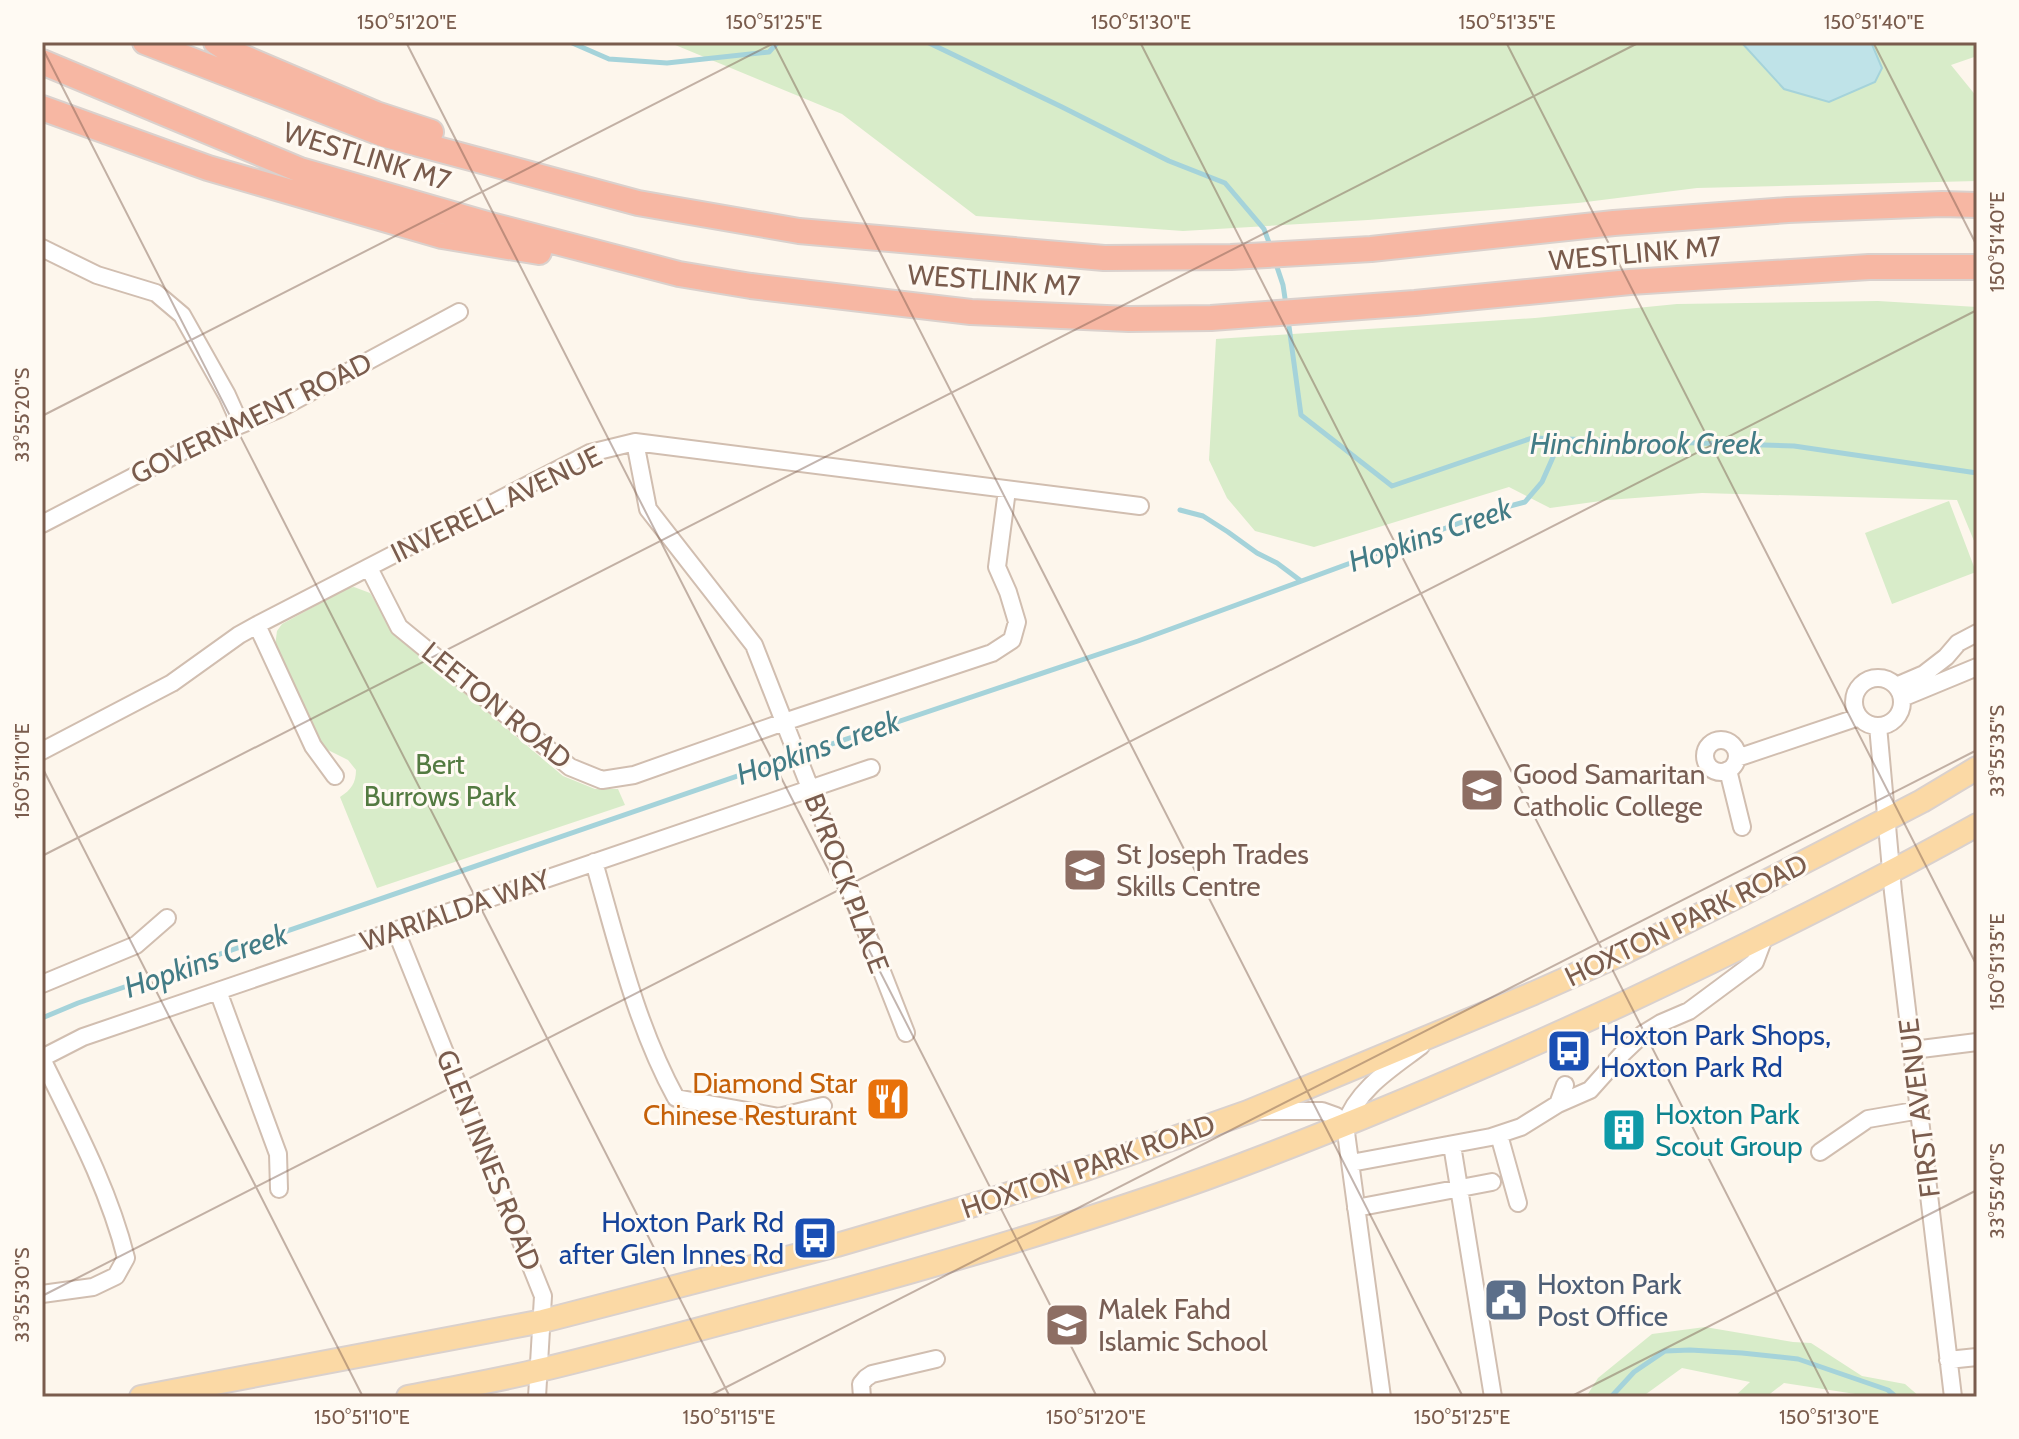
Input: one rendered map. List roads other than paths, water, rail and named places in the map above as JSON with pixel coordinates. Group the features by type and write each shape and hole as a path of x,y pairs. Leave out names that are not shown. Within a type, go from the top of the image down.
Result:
{"highway":[{"name":"WESTLINK M7","path":"145,42 385,135 638,203 799,231 1104,258 1231,257 1371,249 1614,223 1788,210 1977,205"},
{"path":"216,42 233,53 376,114 638,203"},
{"name":"WESTLINK M7","path":"42,62 300,170 487,224 679,274 751,286 971,312 1129,319 1211,318 1415,303 1630,282 1869,267 1977,267"},
{"path":"42,108 208,168 442,236 679,274"}],"main road":[{"name":"HOXTON PARK ROAD","path":"141,1397 543,1321 837,1245 1036,1186 1248,1112 1617,956 1922,801 1977,768"},
{"name":"HOXTON PARK ROAD","path":"408,1397 538,1371 847,1290 1059,1228 1203,1179 1345,1125 1508,1056 1764,938 1977,825"}],"street":[{"path":"42,248 97,275 156,293 182,315 240,424"},
{"name":"GOVERNMENT ROAD","path":"42,524 210,437 279,409 459,312"},
{"name":"INVERELL AVENUE","path":"42,751 172,683 257,625 590,453 635,442 1140,506"},
{"name":"BYROCK PLACE","path":"635,442 648,509 754,645 906,1033"},
{"name":"LEETON ROAD","path":"369,568 399,627 570,767 602,780 634,775 992,653 1012,640 1017,622 997,567 1007,490"},
{"path":"257,625 313,746 335,776"},
{"path":"1899,692 1946,657 1958,643 1977,633"},
{"path":"1899,692 1977,667"},
{"path":"1877,678 1888,680 1899,692 1902,707 1893,721 1878,726 1867,724 1859,717 1855,697 1867,681 1877,678"},
{"path":"1742,827 1733,764 1836,723 1859,717"},
{"name":"FIRST AVENUE","path":"1878,726 1891,872 1953,1397"},
{"name":"WARIALDA WAY","path":"42,1059 83,1037 871,768"},
{"path":"594,862 629,986 676,1098 779,1117 823,1106"},
{"path":"42,984 136,945 167,918"},
{"name":"GLEN INNES ROAD","path":"396,931 543,1296 537,1397"},
{"path":"1351,1163 1499,1135 1521,1127 1558,1104 1590,1090 1643,1034 1689,1011 1755,962 1764,938"},
{"path":"218,991 278,1154 279,1189"},
{"path":"1382,1397 1345,1125 1350,1110 1360,1096 1435,1035"},
{"path":"1913,1050 1977,1042"},
{"path":"42,1059 85,1147 120,1234 126,1258 116,1276 93,1287 42,1294"},
{"path":"1558,1104 1565,1085"},
{"path":"1820,1152 1868,1119 1920,1110"},
{"path":"1248,1112 1322,1111 1336,1116 1345,1125"},
{"path":"1499,1135 1518,1203"},
{"path":"1452,1145 1493,1397"},
{"path":"1356,1208 1492,1182"},
{"path":"1948,1360 1977,1357"},
{"path":"862,1397 861,1384 872,1374 936,1359"}],"water":[{"path":"1741,42 1871,42 1882,68 1875,82 1829,102 1784,89"}],"waterway":[{"path":"570,42 609,59 667,63 769,52 778,42"},
{"name":"Hinchinbrook Creek","path":"927,42 1169,161 1225,183 1264,229 1271,248"},
{"name":"Hinchinbrook Creek","path":"1275,261 1286,305"},
{"name":"Hinchinbrook Creek","path":"1288,319 1301,415 1392,486 1532,438 1794,446 1977,473"},
{"name":"Hopkins Creek","path":"42,1018 775,763 1138,641 1495,510 1525,502 1542,482 1561,439"},
{"path":"1180,510 1203,516 1301,581"},
{"path":"1611,1397 1634,1372 1665,1351 1690,1350 1798,1359 1888,1390 1896,1397"}],"place":[{"name":"Good Samaritan Catholic College","path":"1482,790"},
{"name":"St Joseph Trades Skills Centre","path":"1085,870"},
{"name":"Hoxton Park Shops, Hoxton Park Rd","path":"1569,1051"},
{"name":"Diamond Star Chinese Resturant","path":"888,1099"},
{"name":"Hoxton Park Scout Group","path":"1624,1130"},
{"name":"Hoxton Park Rd after Glen Innes Rd","path":"815,1238"},
{"name":"Hoxton Park Post Office","path":"1506,1300"},
{"name":"Malek Fahd Islamic School","path":"1067,1325"}],"park label":[{"name":"Bert Burrows Park","path":"440,780"}]}
